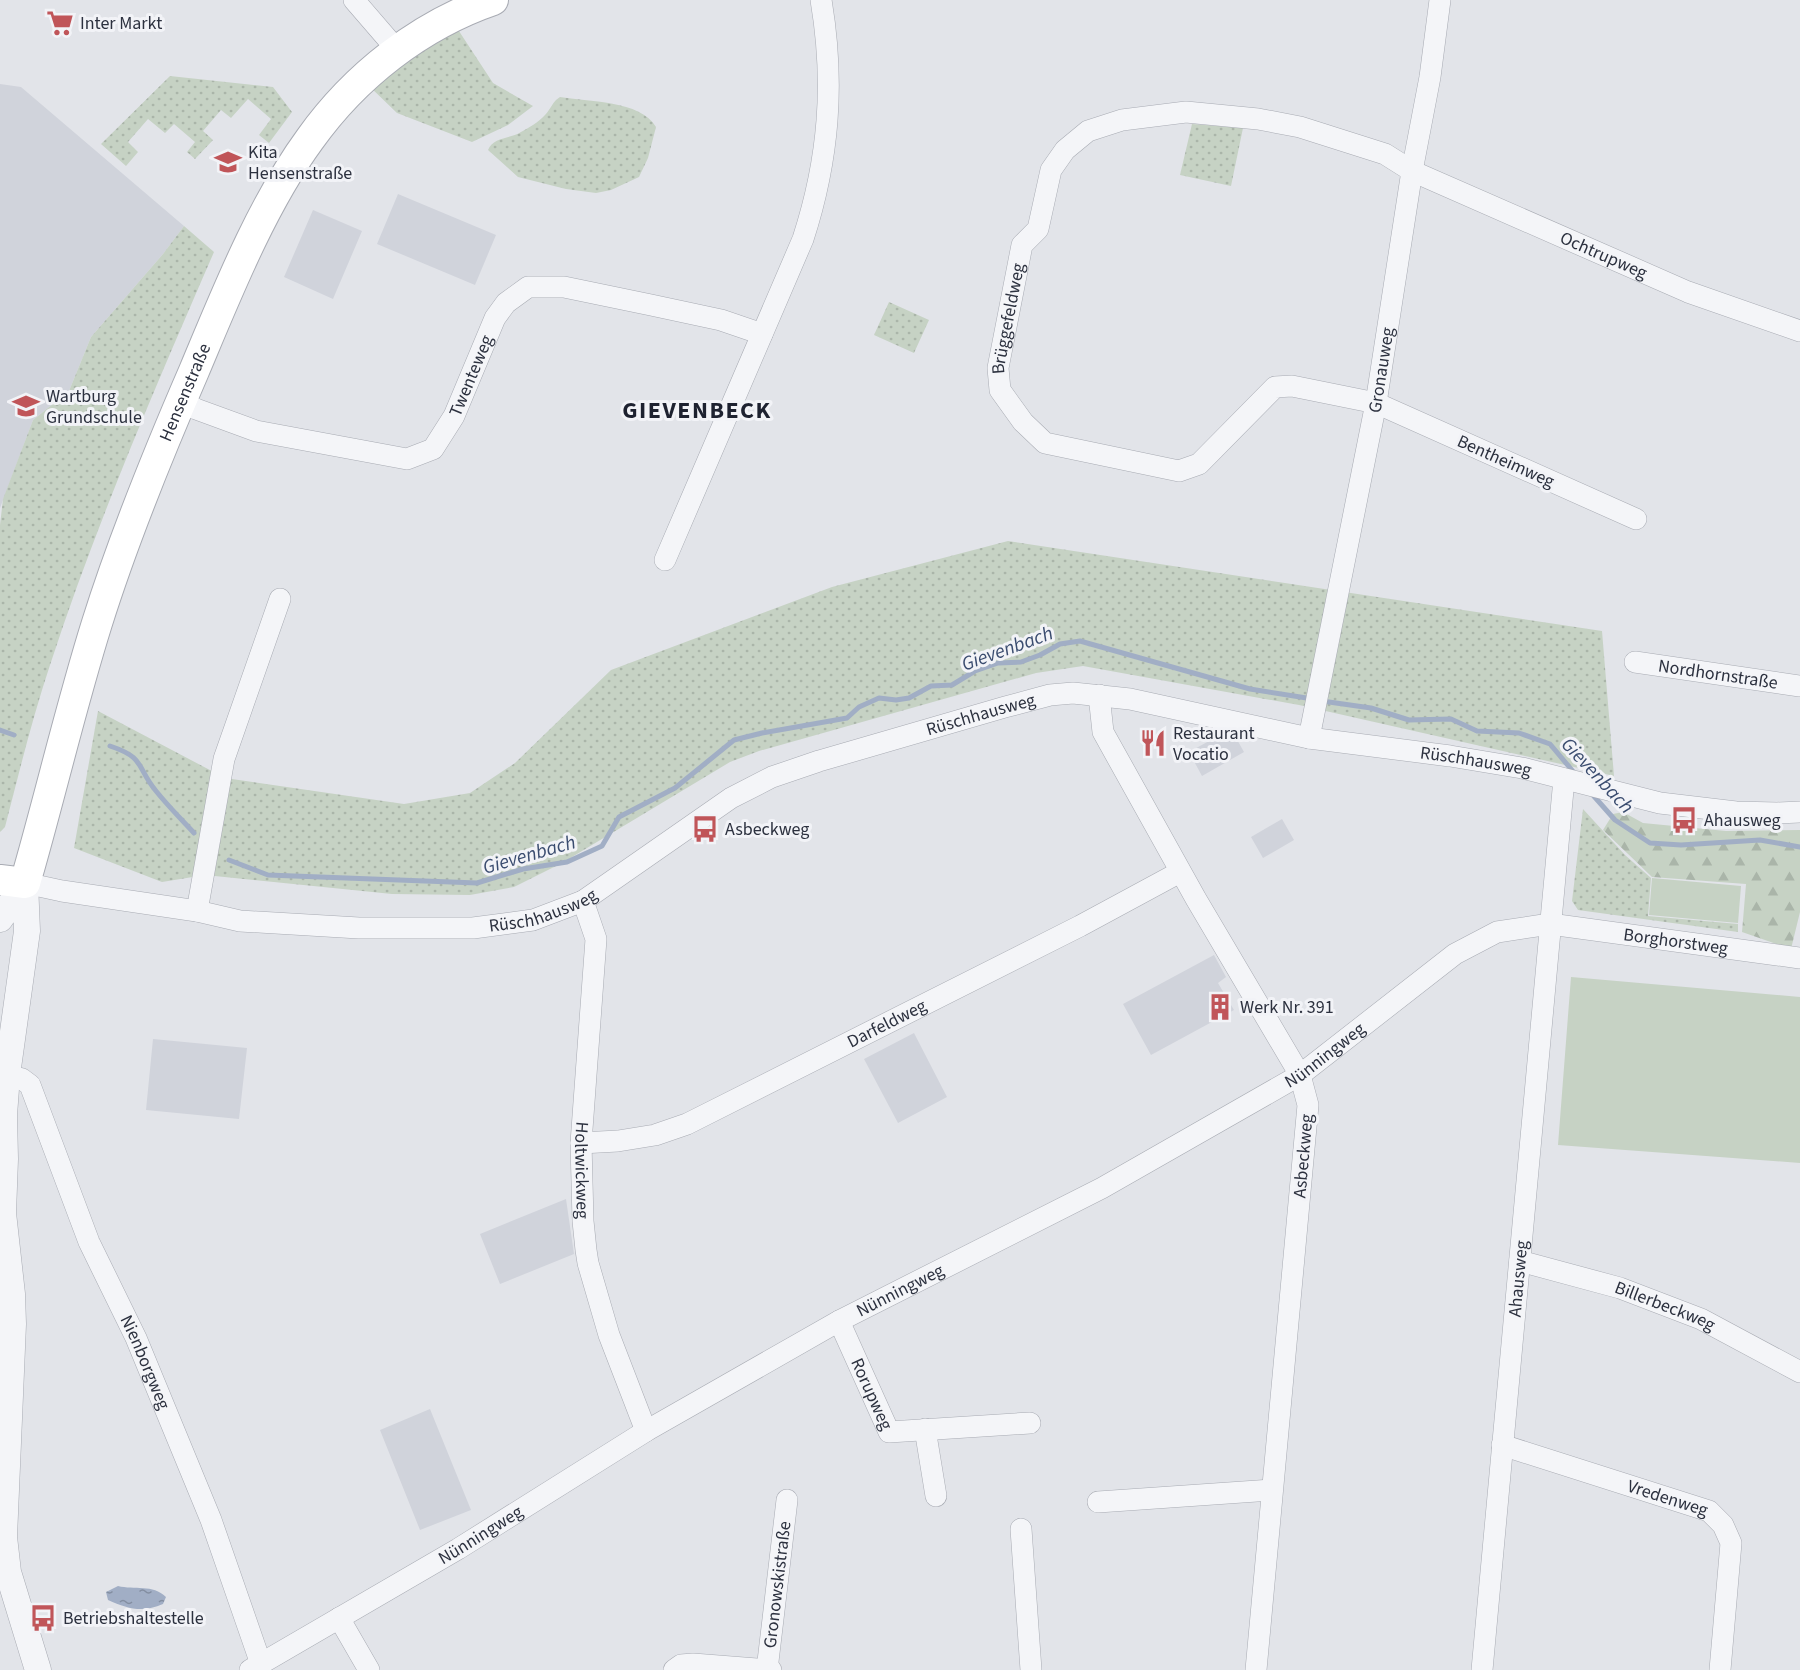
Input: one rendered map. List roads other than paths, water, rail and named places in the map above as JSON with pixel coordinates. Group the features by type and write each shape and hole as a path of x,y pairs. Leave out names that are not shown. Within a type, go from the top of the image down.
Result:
{"main road":[{"name":"Hensenstraße","path":"12,882 144,487 233,280 277,192 297,157 324,120 398,51 428,29 457,14 493,0"}],"street":[{"path":"354,0 398,51"},
{"path":"665,560 803,239 815,200 825,149 829,80 821,0"},
{"name":"Gronauweg","path":"1309,738 1376,404 1412,171 1430,76 1440,0"},
{"name":"Brüggefeldweg","path":"1376,404 1292,386 1275,387 1199,464 1179,471 1044,443 1023,422 1000,390 999,368 1022,244 1038,229 1051,170 1065,150 1088,131 1122,120 1186,112 1258,119 1300,127 1385,154 1412,171"},
{"name":"Ochtrupweg","path":"1412,171 1688,292 1800,331"},
{"name":"Twenteweg","path":"180,401 256,430 407,459 433,449 454,417 495,318 506,303 528,287 564,287 722,320 762,334"},
{"name":"Bentheimweg","path":"1376,404 1636,519"},
{"path":"197,910 224,759 280,599"},
{"name":"Nordhornstraße","path":"1635,662 1800,686"},
{"name":"Rüschhausweg","path":"12,882 197,910 240,921 359,928 473,928 533,921 583,901 730,798 772,777 819,761 1039,698 1073,693 1130,699 1309,738 1450,756 1522,768 1670,804 1736,812 1800,812"},
{"name":"Asbeckweg","path":"1099,695 1103,732 1180,872 1300,1075 1308,1105 1256,1670"},
{"name":"Ahausweg","path":"1482,1670 1564,779"},
{"name":"Darfeldweg","path":"581,1143 618,1141 655,1135 687,1124 1080,926 1180,872"},
{"path":"0,919 12,882"},
{"path":"12,882 27,931 7,1075 4,1115 5,1159 1,1211 12,1294 13,1324 4,1537 8,1572 39,1666"},
{"name":"Holtwickweg","path":"583,901 596,939 581,1143 583,1221 588,1263 609,1335 646,1431"},
{"name":"Borghorstweg","path":"1550,924 1800,958"},
{"name":"Nünningweg","path":"256,1667 458,1548 646,1431 839,1321 1102,1188 1300,1075 1455,954 1497,932 1550,924"},
{"name":"Nienborgweg","path":"7,1075 22,1079 30,1085 89,1242 132,1329 211,1520 256,1667"},
{"name":"Billerbeckweg","path":"1520,1261 1620,1288 1691,1315 1800,1372"},
{"name":"Rorupweg","path":"839,1321 889,1432 1030,1423"},
{"name":"Rorupweg","path":"925,1429 936,1496"},
{"name":"Vredenweg","path":"1502,1445 1709,1511 1723,1525 1731,1543 1720,1670"},
{"path":"1098,1502 1272,1490"},
{"name":"Gronowskistraße","path":"674,1670 681,1665 693,1664 769,1670 788,1500"},
{"path":"1021,1529 1031,1670"},
{"path":"339,1618 369,1670"}],"water":[{"path":"118,1586 155,1590 166,1597 163,1604 156,1607 129,1608 108,1600 106,1592"}],"waterway":[{"name":"Gievenbach","path":"229,860 268,875 477,883 523,869 567,862 602,846 619,817 675,788 734,740 847,718 859,707 879,698 896,700 909,698 931,686 952,685 975,671 998,663 1021,662 1060,644 1080,641 1250,689 1313,699"},
{"name":"Gievenbach","path":"1322,701 1371,708 1409,720 1451,719 1477,731 1519,733 1550,744 1576,775"},
{"name":"Gievenbach","path":"0,730 14,735"},
{"name":"Gievenbach","path":"110,746 135,759 156,791 194,833"},
{"name":"Gievenbach","path":"1592,794 1615,820 1650,843 1681,845 1760,840 1800,847"}],"place":[{"name":"Inter Markt","path":"60,23"},
{"name":"Kita Hensenstraße","path":"228,162"},
{"name":"Wartburg Grundschule","path":"26,406"},
{"name":"Restaurant Vocatio","path":"1153,743"},
{"name":"Ahausweg","path":"1684,820"},
{"name":"Asbeckweg","path":"705,829"},
{"name":"Werk Nr. 391","path":"1220,1007"},
{"name":"Betriebshaltestelle","path":"43,1618"}],"district":[{"name":"GIEVENBECK","path":"697,410"}]}
